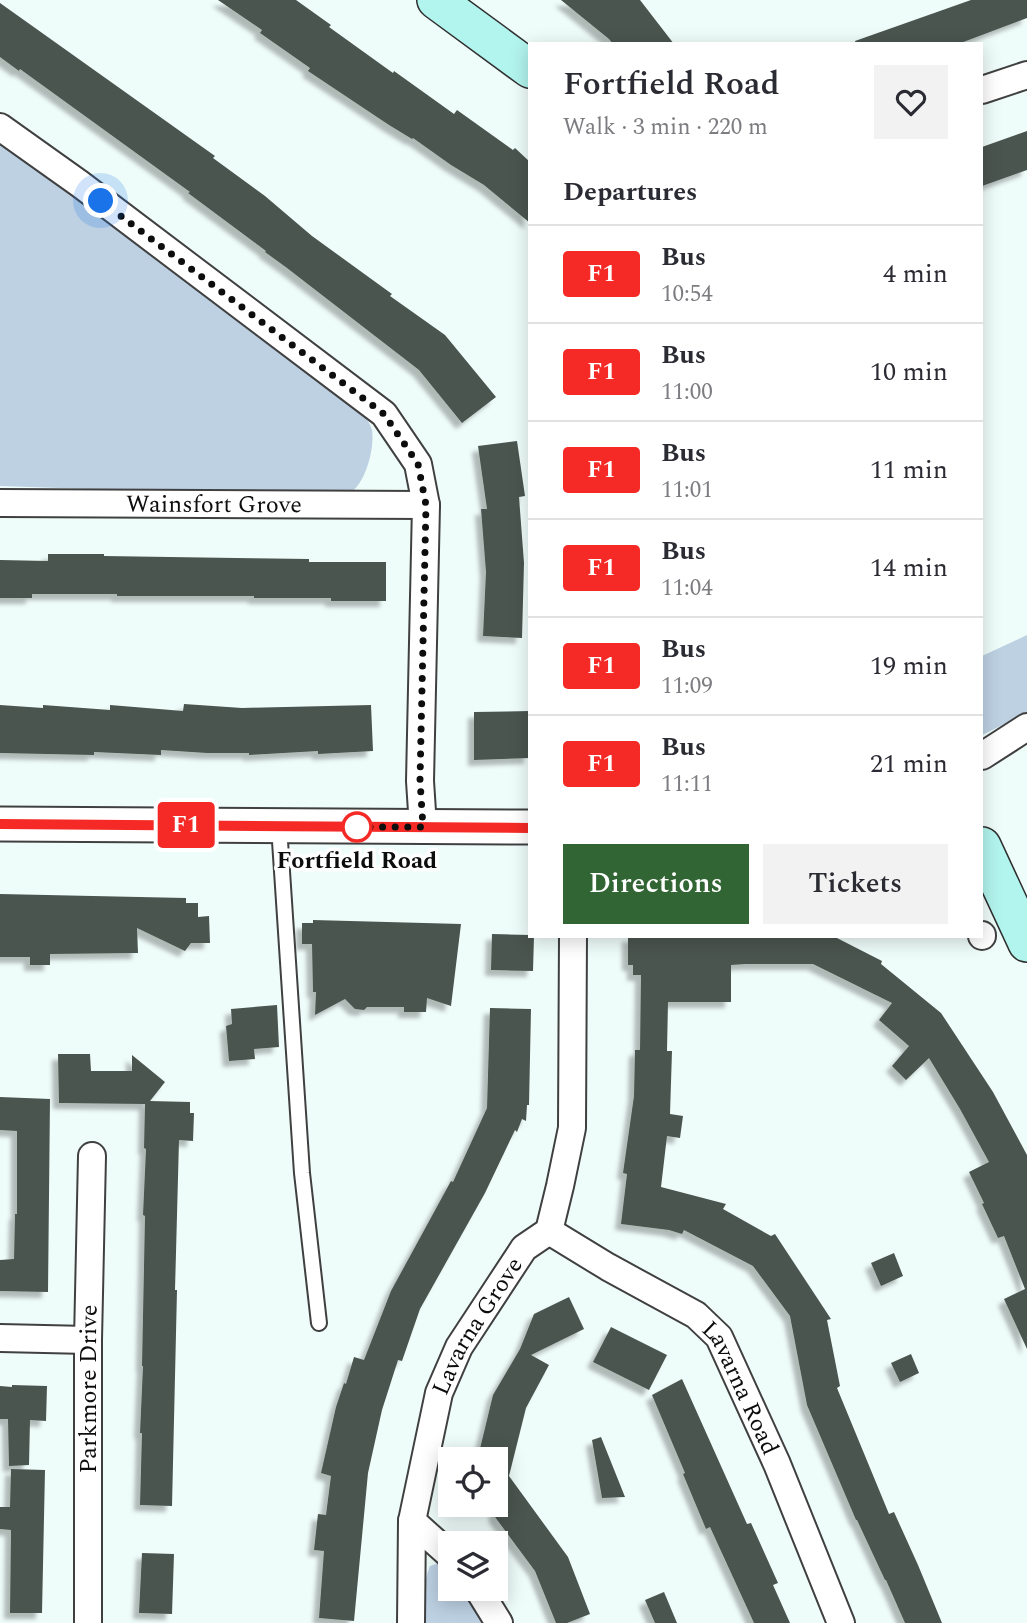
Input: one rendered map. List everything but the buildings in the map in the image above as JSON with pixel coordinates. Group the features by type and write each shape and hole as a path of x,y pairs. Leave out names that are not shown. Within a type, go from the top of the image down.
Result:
{"main road":[{"path":"436,0 528,68"},
{"path":"983,848 1026,937"}],"street":[{"path":"983,90 1027,75"},
{"path":"0,127 384,414 418,464 426,505 420,780 423,827"},
{"name":"Wainsfort Grove","path":"0,503 426,505"},
{"path":"983,755 1027,727"},
{"path":"0,824 528,828"},
{"path":"549,1231 572,1128 573,938"},
{"name":"Parkmore Drive","path":"88,1623 88,1340 92,1156"},
{"name":"Lavarna Grove","path":"411,1623 412,1521 439,1393 459,1348 524,1248 549,1231"},
{"name":"Lavarna Road","path":"549,1231 696,1315 719,1337 778,1464 841,1623"},
{"path":"0,1338 88,1340"},
{"path":"412,1521 438,1544"},
{"path":"485,1601 499,1623"}],"lane":[{"path":"279,826 302,1173 319,1323"}],"shaded area":[{"path":"0,142 361,412 369,422 373,438 367,467 353,491 346,495 330,497 0,486"},
{"path":"1027,635 1027,713 983,735 983,656"},
{"path":"438,1563 438,1601 472,1601 486,1623 425,1623 424,1594 430,1566"}],"bus line":[{"name":"F1","path":"0,824 528,828"}],"place":[{"name":"Fortfield Road","path":"357,827"}],"route":[{"path":"101,201 384,414 418,464 426,505 420,780 423,827 357,827"}]}
